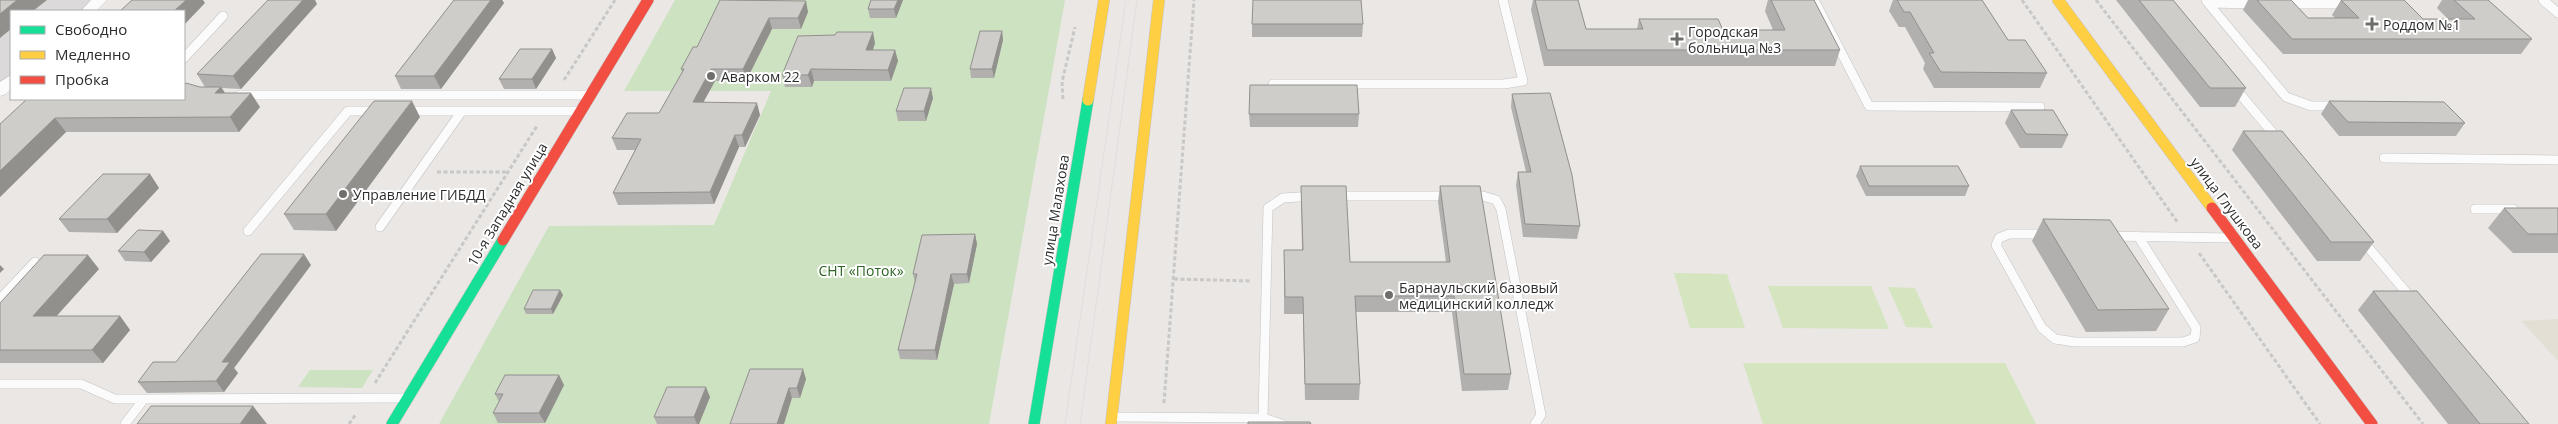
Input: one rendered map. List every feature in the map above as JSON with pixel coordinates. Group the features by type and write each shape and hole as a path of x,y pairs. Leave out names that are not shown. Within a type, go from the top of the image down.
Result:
{"street":[{"path":"89,10 100,0"},
{"name":"10-я Западная улица","path":"392,424 648,0"},
{"name":"улица Малахова","path":"1034,424 1104,0"},
{"path":"1112,421 1159,0"},
{"name":"улица Глушкова","path":"2058,0 2372,424"},
{"path":"0,91 10,81"}],"lane":[{"path":"1273,84 1504,84 1523,81 1504,0"},
{"path":"1814,0 1869,106 2040,107"},
{"path":"2274,4 2339,4 2349,0"},
{"path":"2543,0 2558,13"},
{"path":"2207,2 2264,4"},
{"path":"2207,2 2286,97 2295,102 2312,106 2349,106"},
{"path":"185,57 223,16"},
{"path":"2224,76 2282,144"},
{"path":"229,95 590,95"},
{"path":"248,231 348,111 386,111"},
{"path":"396,111 580,111"},
{"path":"380,227 462,111"},
{"path":"2384,158 2558,160"},
{"path":"1264,418 1268,208 1274,200 1287,196 1483,196 1496,200 1501,209 1541,414 1535,424"},
{"path":"2475,210 2521,209"},
{"path":"2058,235 2009,234 1999,238 1996,245 2042,328 2055,338 2075,342 2183,342 2195,338 2196,328 2138,236"},
{"path":"2358,235 2421,310"},
{"path":"2098,236 2234,238"},
{"path":"0,298 35,262"},
{"path":"0,384 81,384 115,399 408,398"},
{"path":"126,424 144,399"},
{"path":"1112,421 1162,418 1264,418 1282,424"}],"path":[{"path":"555,95 615,0"},
{"path":"1162,418 1194,0"},
{"path":"2022,0 2320,424"},
{"path":"2096,0 2423,424"},
{"path":"349,424 546,111"},
{"path":"419,172 508,172"},
{"path":"1174,279 1266,281"}],"shaded area":[{"path":"0,0 99,0 88,10 10,10 10,80 0,89"},
{"path":"2558,319 2558,361 2521,321"}],"green space":[{"name":"СНТ «Поток»","path":"675,0 1065,0 989,424 439,424 549,226 714,225 771,91 624,91"},
{"path":"1674,273 1727,274 1745,328 1690,328"},
{"path":"1768,286 1871,286 1889,329 1783,328"},
{"path":"1888,287 1915,288 1933,328 1906,327"},
{"path":"1743,363 2005,363 2036,424 1763,424"},
{"path":"310,370 373,370 362,388 298,387"}],"building":[{"path":"0,0 17,0 0,14"},
{"path":"132,0 186,0 175,10 121,10"},
{"path":"268,0 303,0 233,76 197,74"},
{"path":"454,0 491,0 434,76 395,76"},
{"path":"720,0 806,1 798,18 769,18 743,69 711,69 693,102 757,103 742,135 735,135 710,192 613,193 641,139 612,138 627,113 659,113 684,69 681,69 693,47 697,47"},
{"path":"871,0 898,0 894,9 868,9"},
{"path":"1253,0 1361,0 1363,24 1252,24"},
{"path":"1535,0 1578,0 1586,29 1643,29 1639,19 1718,19 1723,30 1785,30 1771,0 1814,0 1840,50 1547,50"},
{"path":"1897,0 1982,0 2008,40 2025,40 2047,73 1941,72 1929,53 1934,53 1910,12 1904,12"},
{"path":"2139,0 2173,0 2246,88 2210,88"},
{"path":"2257,0 2291,0 2308,18 2359,18 2341,0 2404,0 2423,19 2475,19 2454,0 2488,0 2532,39 2292,39"},
{"path":"980,31 1002,31 992,69 970,69"},
{"path":"837,32 873,32 866,50 895,50 888,70 811,69 808,75 782,75 798,36 835,35"},
{"path":"520,49 552,49 532,79 499,79"},
{"path":"186,83 200,87 221,87 215,93 251,93 230,117 55,118 0,171 0,124 26,100 185,100"},
{"path":"1250,85 1357,85 1359,114 1249,114"},
{"path":"904,88 931,88 924,111 896,111"},
{"path":"1550,93 1572,175 1580,226 1525,224 1518,172 1531,172 1512,94"},
{"path":"374,101 412,101 326,214 284,214"},
{"path":"2329,101 2444,102 2465,123 2348,122"},
{"path":"2011,110 2053,110 2068,135 2026,134"},
{"path":"2243,131 2282,131 2374,242 2331,242"},
{"path":"1860,166 1958,166 1969,186 1869,186"},
{"path":"103,174 150,174 107,219 59,219"},
{"name":"Барнаульский базовый медицинский колледж","path":"1301,186 1346,186 1350,262 1450,262 1440,186 1480,186 1511,374 1464,374 1454,296 1355,296 1360,384 1305,384 1303,297 1285,297 1284,250 1303,250"},
{"path":"2504,208 2558,208 2558,234 2528,234"},
{"path":"2043,219 2110,220 2169,309 2098,310"},
{"path":"138,230 163,231 144,252 118,251"},
{"path":"975,234 967,274 951,274 935,350 898,350 917,274 913,274 922,235"},
{"path":"261,254 304,254 222,362 230,362 216,381 138,382 153,362 176,362"},
{"path":"44,255 88,255 33,316 120,316 92,350 0,350 0,303"},
{"path":"533,290 560,290 551,309 524,309"},
{"path":"2373,291 2417,291 2529,424 2480,424"},
{"path":"750,369 803,369 797,388 789,388 777,424 730,424"},
{"path":"505,375 559,375 539,413 493,413 503,394 495,394"},
{"path":"667,387 706,387 694,417 654,417"},
{"path":"151,406 253,406 240,424 137,424"},
{"path":"1248,422 1310,422 1311,424 1248,424"}],"tram line":[{"path":"1065,424 1126,0"},
{"path":"1080,424 1137,0"}],"traffic: fast":[{"path":"1034,424 1088,100"},
{"path":"392,424 503,240"}],"traffic: slow":[{"path":"1088,100 1104,0"},
{"path":"1111,424 1159,0"},
{"path":"2058,0 2212,208"}],"traffic: jam":[{"path":"503,240 648,0"},
{"path":"2212,208 2372,424"}],"place":[{"name":"Роддом №1","path":"2372,24"},
{"name":"Городская больница №3","path":"1677,39"},
{"name":"Аварком 22","path":"711,76"},
{"name":"Управление ГИБДД","path":"343,194"},
{"name":"Барнаульский базовый медицинский колледж","path":"1389,295"}]}
